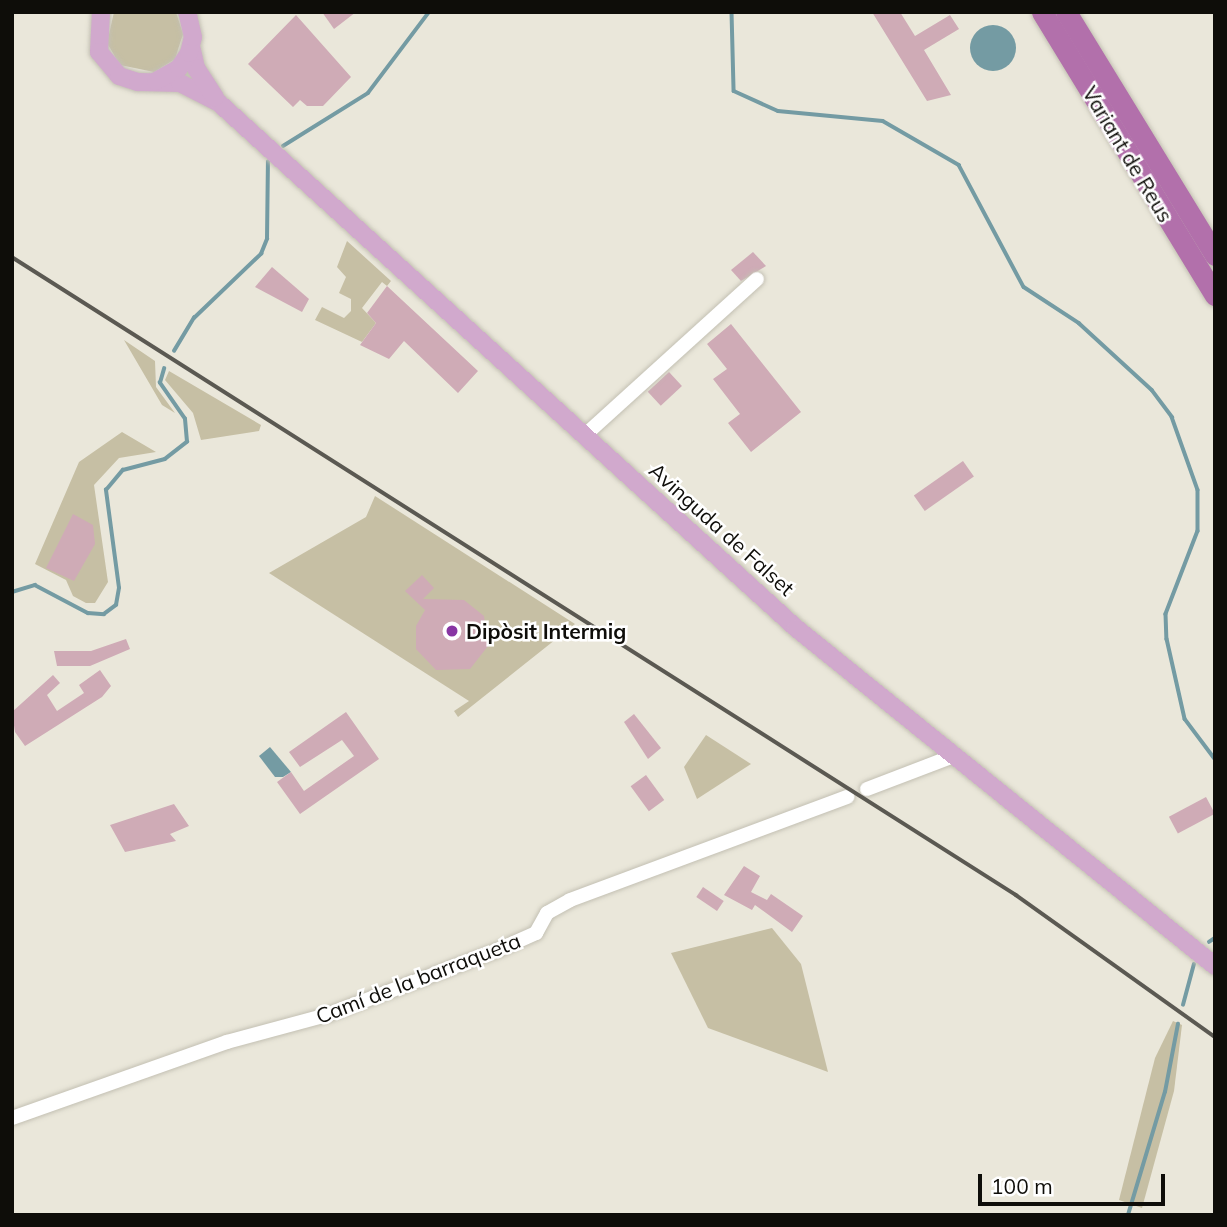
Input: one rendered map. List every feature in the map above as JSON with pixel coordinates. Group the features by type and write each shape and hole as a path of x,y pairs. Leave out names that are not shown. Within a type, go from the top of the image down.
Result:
{"highway":[{"name":"Variant de Reus","path":"1042,12 1215,295"},
{"name":"Variant de Reus","path":"1066,12 1215,255"}],"main road":[{"path":"191,15 191,46 196,68 219,103"},
{"path":"98,16 96,43 106,65 127,80 193,87 219,103"},
{"path":"156,81 179,68 191,46"},
{"name":"Avinguda de Falset","path":"219,103 796,628 951,757 1215,966"}],"street":[{"path":"585,435 757,279"},
{"path":"867,789 951,757"},
{"name":"Camí de la barraqueta","path":"12,1118 228,1042 327,1014 498,950 536,933 547,913 570,900 847,797"}],"shaded area":[{"path":"114,12 176,12 183,34 175,59 154,72 120,65 107,43"},
{"path":"347,241 391,281 387,286 382,282 362,308 376,323 362,342 315,320 322,307 344,318 351,311 351,299 339,293 346,277 337,267"},
{"path":"124,340 155,361 156,387 175,413 162,405"},
{"path":"169,371 261,425 259,431 201,440 193,413 165,380"},
{"path":"122,432 156,452 119,458 94,485 108,582 95,603 86,603 73,596 66,580 35,564 79,462"},
{"path":"375,496 575,624 458,717 454,711 469,701 269,573 366,517"},
{"path":"706,735 751,764 697,799 684,767"},
{"path":"772,928 801,964 828,1072 708,1028 671,953"},
{"path":"1173,1021 1182,1025 1174,1091 1142,1208 1119,1200 1155,1058"}],"water":[{"path":"993,25 1010,31 1016,48 1010,65 993,71 976,65 970,48 976,31"},
{"path":"270,747 291,772 283,777 275,777 259,756"}],"building":[{"path":"322,12 356,12 334,29"},
{"path":"872,12 900,12 915,36 950,15 959,29 924,50 951,95 927,101"},
{"path":"296,15 351,77 323,106 307,106 300,100 293,107 248,64"},
{"path":"753,252 766,266 741,281 731,270"},
{"path":"272,267 309,299 302,312 255,287"},
{"path":"387,286 478,371 458,393 404,341 389,359 360,345 376,323 367,313"},
{"path":"731,324 801,412 751,452 728,423 740,414 713,379 727,369 707,344"},
{"path":"669,372 682,386 661,406 648,392"},
{"path":"963,461 974,477 925,511 914,495"},
{"path":"73,514 93,525 95,544 74,581 46,568"},
{"name":"Dipòsit Intermig","path":"422,575 434,588 423,599 464,600 484,616 488,646 470,669 436,670 416,649 416,626 425,610 405,591"},
{"path":"126,639 130,649 90,666 57,666 54,651 91,651"},
{"path":"100,670 111,686 102,697 25,746 15,732 12,712 53,675 60,683 47,695 57,711 84,693 79,685"},
{"path":"346,712 379,759 300,814 277,782 291,772 304,791 354,756 342,740 300,767 289,752"},
{"path":"634,714 661,748 648,759 624,722"},
{"path":"646,775 664,800 649,811 631,786"},
{"path":"1206,797 1215,814 1178,833 1169,817"},
{"path":"174,804 189,826 170,834 176,841 125,852 110,825"},
{"path":"744,866 760,876 751,892 767,900 771,894 803,916 792,932 755,905 752,910 724,895"},
{"path":"703,887 724,901 717,911 696,897"}],"waterway":[{"path":"283,146 368,93 429,12"},
{"path":"732,12 734,91 778,111 883,121 959,165 1024,287 1079,323 1152,390 1172,417 1198,490 1198,531 1166,614 1167,639 1185,719 1215,759"},
{"path":"174,351 194,318 261,254 267,239 268,162"},
{"path":"12,592 35,585 88,613 104,614 116,605 119,588 106,490 123,470 165,459 187,442 185,419 160,383 164,369"},
{"path":"1209,942 1215,938"},
{"path":"1183,1005 1194,964"},
{"path":"1128,1215 1165,1092 1178,1024"}],"railway":[{"path":"12,257 1016,895 1215,1037"}],"place":[{"name":"Dipòsit Intermig","path":"452,631"}]}
